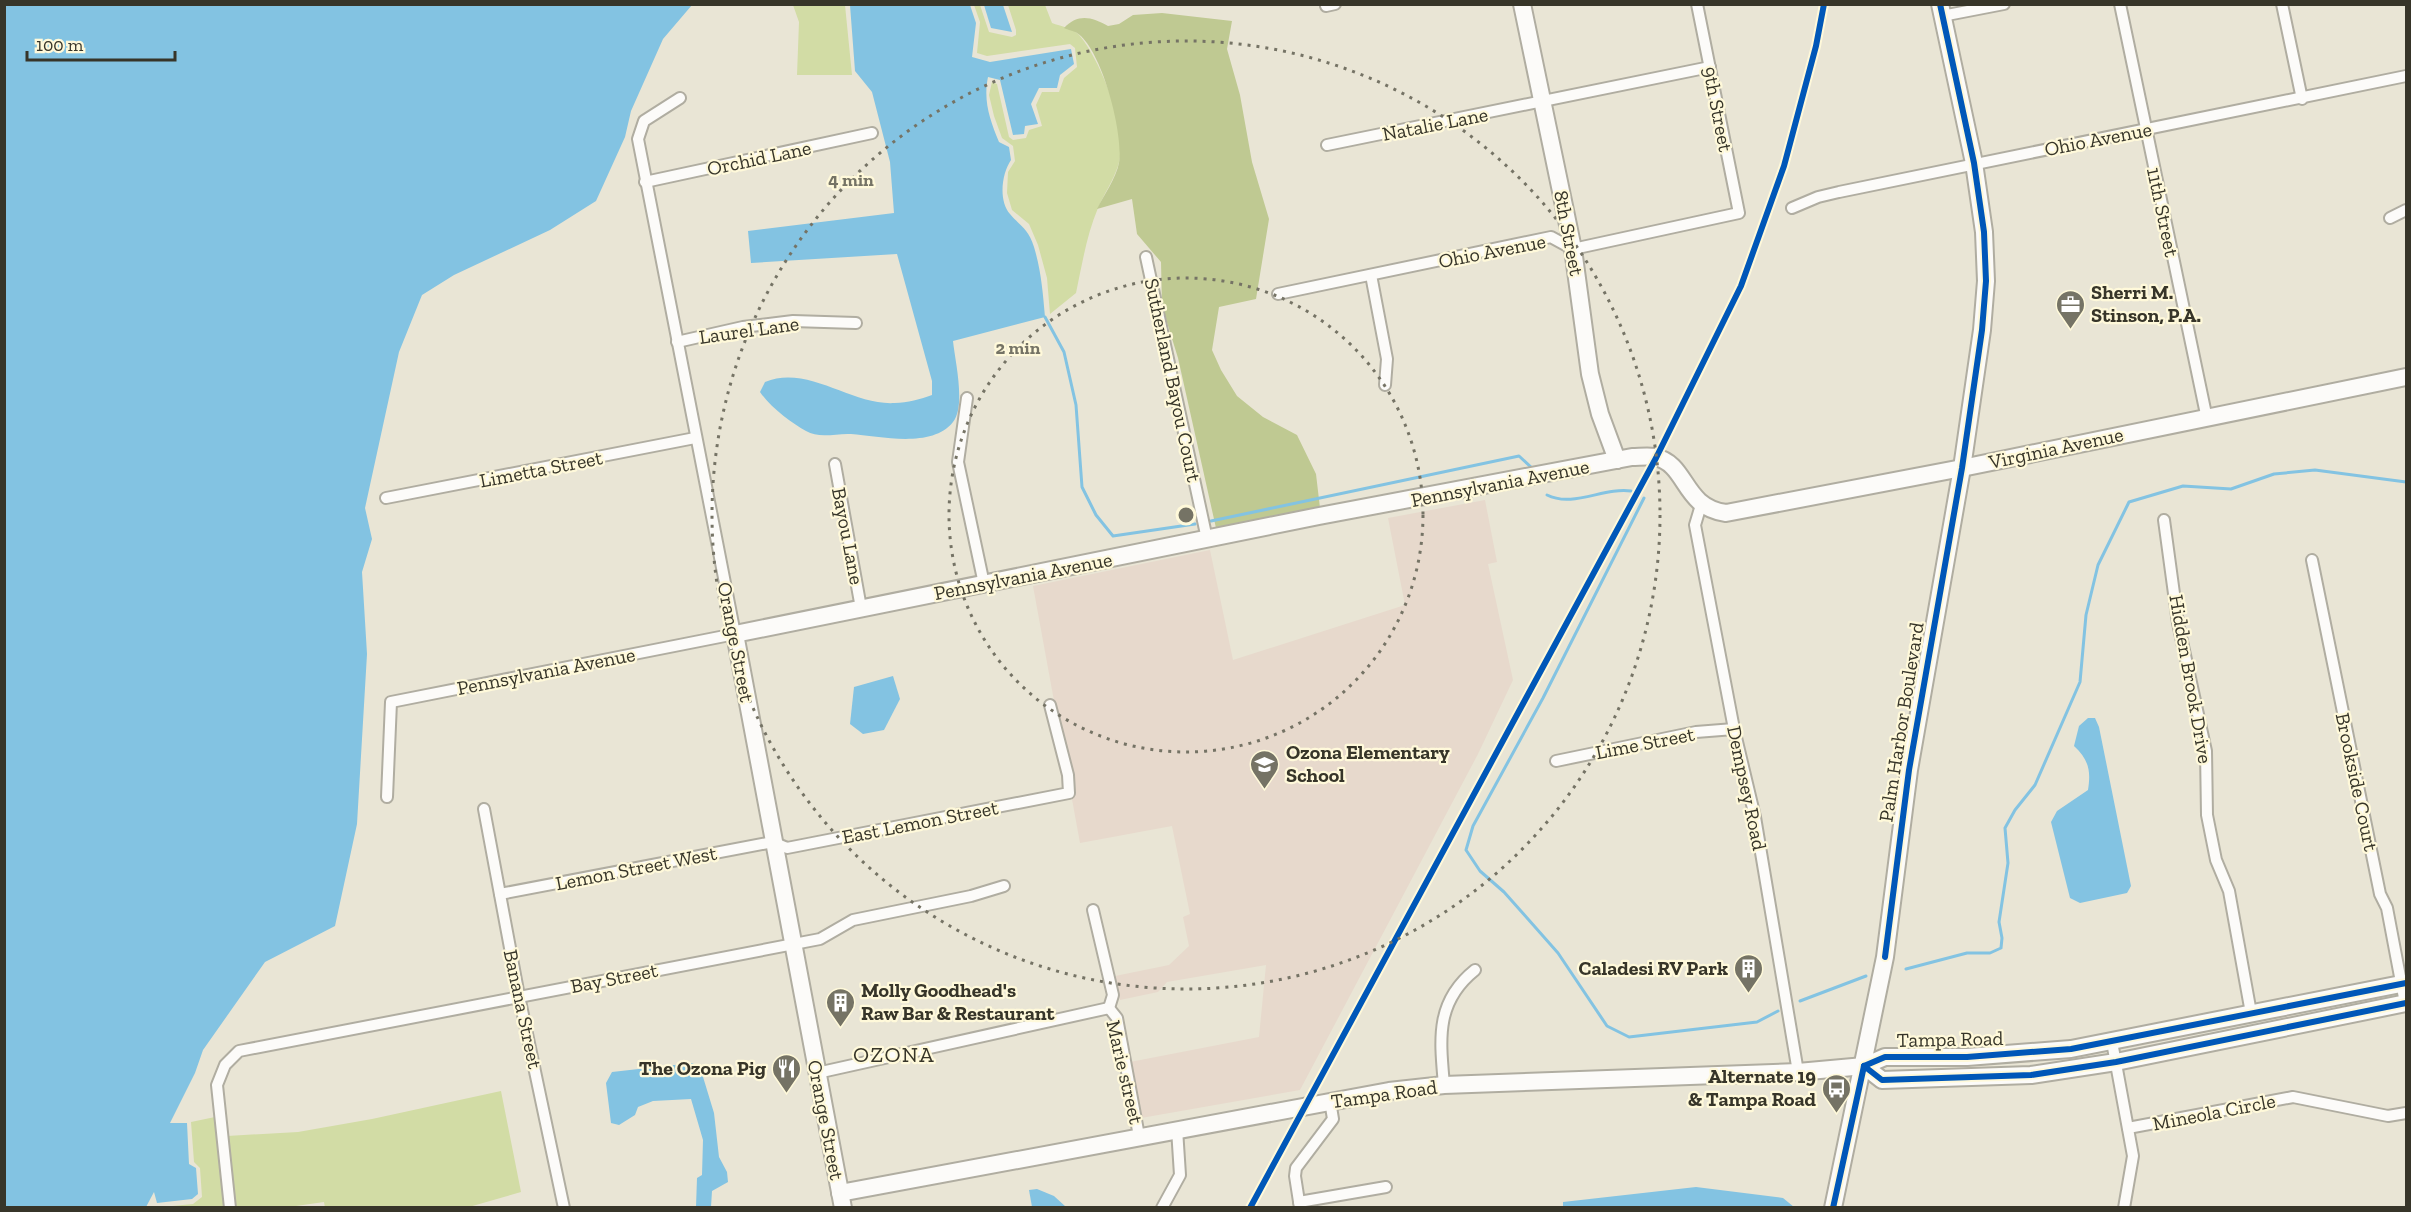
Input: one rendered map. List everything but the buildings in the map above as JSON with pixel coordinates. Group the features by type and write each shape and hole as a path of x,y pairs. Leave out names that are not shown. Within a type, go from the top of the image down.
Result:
{"street":[{"name":"8th Street","path":"1522,4 1573,249 1590,374 1600,414 1617,460"},
{"name":"9th Street","path":"1697,4 1739,213"},
{"path":"1962,468 1982,330 1986,281 1984,231 1974,163 1941,10 2004,4"},
{"name":"11th Street","path":"2120,4 2207,419"},
{"path":"2282,4 2302,99"},
{"name":"Natalie Lane","path":"1327,146 1710,67"},
{"name":"Ohio Avenue","path":"1792,208 1818,197 1974,163 2302,99 2406,76"},
{"name":"Orange Street","path":"680,98 644,121 639,129 638,139 735,634 841,1200"},
{"name":"Orchid Lane","path":"645,182 872,133"},
{"path":"2390,218 2406,210"},
{"name":"Ohio Avenue","path":"1278,294 1551,237 1573,249 1739,213"},
{"name":"Sutherland Bayou Court","path":"1146,257 1207,539"},
{"path":"1371,275 1387,359 1385,385"},
{"name":"Laurel Lane","path":"677,342 743,327 793,321 856,323"},
{"name":"Virginia Avenue","path":"1701,505 1726,513 1962,468 2038,450 2207,419 2406,377"},
{"path":"966,398 965,424 958,462 984,584"},
{"name":"Limetta Street","path":"386,498 695,438"},
{"name":"Pennsylvania Avenue","path":"387,797 391,702 1207,539 1617,460 1656,458 1671,466 1701,505"},
{"name":"Bayou Lane","path":"835,464 861,608"},
{"name":"Palm Harbor Boulevard","path":"1864,1066 1885,957 1909,770 1962,468"},
{"name":"Dempsey Road","path":"1701,505 1695,525 1734,729 1755,817 1798,1072"},
{"name":"Hidden Brook Drive","path":"2164,520 2178,622 2206,751 2207,815 2216,860 2229,891 2251,1013"},
{"name":"Brookside Court","path":"2312,560 2357,791 2380,894 2388,908 2406,1003"},
{"name":"East Lemon Street","path":"773,842 787,848 1069,793 1068,775 1050,705"},
{"name":"Lime Street","path":"1556,762 1696,732 1734,729"},
{"name":"Banana Street","path":"484,809 519,996 564,1208"},
{"name":"Lemon Street West","path":"500,894 773,842"},
{"name":"Bay Street","path":"230,1208 217,1085 225,1065 239,1051 820,939 853,920 971,896 1004,886"},
{"name":"Marie street","path":"1093,910 1113,995 1109,1008 1117,1018 1139,1136"},
{"path":"1444,1085 1442,1022 1449,998 1462,980 1475,970"},
{"name":"Tampa Road","path":"841,1200 1177,1128 1330,1101 1444,1085 1798,1072 1864,1066 1886,1057 1998,1055 2071,1049 2404,984"},
{"name":"Tampa Road","path":"1864,1066 1882,1080 2031,1075 2116,1062 2406,1003"},
{"path":"818,1073 1109,1008"},
{"path":"2112,1042 2128,1128 2132,1170 2124,1208"},
{"path":"1833,1208 1864,1066"},
{"name":"Mineola Circle","path":"2128,1128 2293,1097 2388,1116 2406,1113"},
{"path":"1330,1101 1332,1119 1296,1168 1295,1176 1300,1204 1386,1187"},
{"path":"1162,1208 1180,1175 1177,1128"}],"shaded area":[{"name":"Ozona Elementary School","path":"1485,500 1497,562 1488,564 1513,680 1478,754 1300,1090 1141,1118 1130,1062 1259,1037 1266,965 1167,982 1158,992 1120,1000 1115,976 1169,965 1189,946 1183,917 1190,914 1172,826 1080,843 1033,586 1210,550 1233,660 1405,605 1388,518"}],"green space":[{"path":"793,5 845,5 852,75 797,75 799,22"},
{"path":"974,5 980,5 989,32 1012,37 1016,35 1016,30 1008,5 1045,5 1052,23 1075,31 1088,48 1105,80 1117,117 1120,135 1118,166 1094,218 1076,293 1050,314 1047,278 1038,245 1029,224 1012,210 1007,193 1008,172 1015,161 1013,146 1002,138 989,95 992,82 997,84 1009,137 1013,140 1026,138 1029,130 1042,126 1036,105 1042,92 1059,92 1064,78 1077,67 1075,48 1070,44 987,56 977,53 980,22"},
{"path":"1162,13 1232,21 1227,49 1240,95 1252,162 1269,219 1256,299 1219,307 1212,350 1237,396 1263,417 1297,435 1316,474 1320,508 1216,528 1178,358 1162,306 1161,262 1137,234 1132,199 1097,209 1113,180 1119,163 1118,133 1109,94 1095,56 1077,33 1064,28 1080,18 1096,20 1108,26 1119,24 1133,15"},
{"path":"501,1091 521,1192 469,1207 325,1208 324,1202 282,1208 235,1207 227,1136 298,1132 372,1119"},
{"path":"215,1117 225,1207 162,1207 193,1204 202,1197 200,1168 194,1162 191,1122"}],"water":[{"path":"5,4 692,5 663,39 631,111 625,137 596,201 550,230 454,275 422,295 399,352 365,508 372,539 362,572 367,654 357,824 335,926 265,962 203,1050 195,1073 170,1123 187,1123 189,1164 196,1168 198,1194 192,1199 157,1203 154,1192 146,1207 5,1207"},
{"path":"850,5 970,5 976,23 972,57 990,62 1071,49 1074,64 1060,75 1057,88 1039,88 1031,104 1038,124 1025,126 1024,134 1013,135 1000,80 988,77 986,94 990,118 999,142 1009,147 1011,160 1005,172 1004,201 1010,214 1027,232 1032,241 1040,273 1045,317 953,341 959,395 957,415 944,430 932,436 905,439 811,433 800,428 782,414 760,392 765,382 781,378 797,378 879,402 904,402 932,395 932,381 897,254 751,263 748,231 894,213 890,162 872,92 855,71"},
{"path":"984,5 1003,5 1012,32 991,28"},
{"path":"893,676 900,699 884,730 863,734 850,724 854,687"},
{"path":"2088,718 2095,718 2099,727 2131,886 2127,893 2080,903 2070,898 2051,822 2057,811 2088,790 2088,766 2074,746 2079,726"},
{"path":"692,1063 700,1067 714,1113 719,1157 727,1172 728,1182 712,1191 711,1207 696,1207 697,1178 702,1175 703,1140 691,1099 653,1101 638,1107 635,1115 619,1125 611,1123 606,1083 612,1072"},
{"path":"1696,1187 1783,1198 1794,1207 1563,1207 1563,1202"},
{"path":"1037,1189 1054,1196 1066,1207 1032,1207 1029,1190"}],"waterway":[{"path":"1045,317 1064,352 1076,405 1082,487 1096,515 1113,536 1195,524"},
{"path":"1211,521 1519,456 1532,468"},
{"path":"1906,969 1967,953 1990,953 2001,948 1999,922 2008,863 2005,828 2015,810 2035,785 2080,682 2086,615 2098,565 2129,502 2183,486 2231,489 2274,474 2315,470 2406,482"},
{"path":"1547,495 1567,499 1631,491"},
{"path":"1644,498 1543,698 1473,826 1466,850 1480,871 1504,892 1558,953 1607,1026 1629,1037 1757,1022 1778,1011"},
{"path":"1800,1001 1866,976"}],"cycle path":[{"path":"1250,1208 1656,458 1741,286 1784,166 1816,46 1824,4"},
{"path":"1885,957 1909,770 1962,468 1982,330 1986,281 1984,232 1974,163 1940,4"},
{"path":"1864,1066 1885,1057 1967,1057 2071,1049 2406,983"},
{"path":"1864,1066 1882,1080 2031,1075 2116,1062 2406,1003"},
{"path":"1833,1208 1864,1066"}],"place":[{"name":"Sherri M. Stinson, P.A.","path":"2070,330"},
{"name":"Ozona Elementary School","path":"1265,790"},
{"name":"Caladesi RV Park","path":"1749,994"},
{"name":"Molly Goodhead's Raw Bar & Restaurant","path":"840,1028"},
{"name":"The Ozona Pig","path":"787,1094"},
{"name":"Alternate 19 & Tampa Road","path":"1837,1114"}],"district":[{"name":"OZONA","path":"894,1054"}]}
